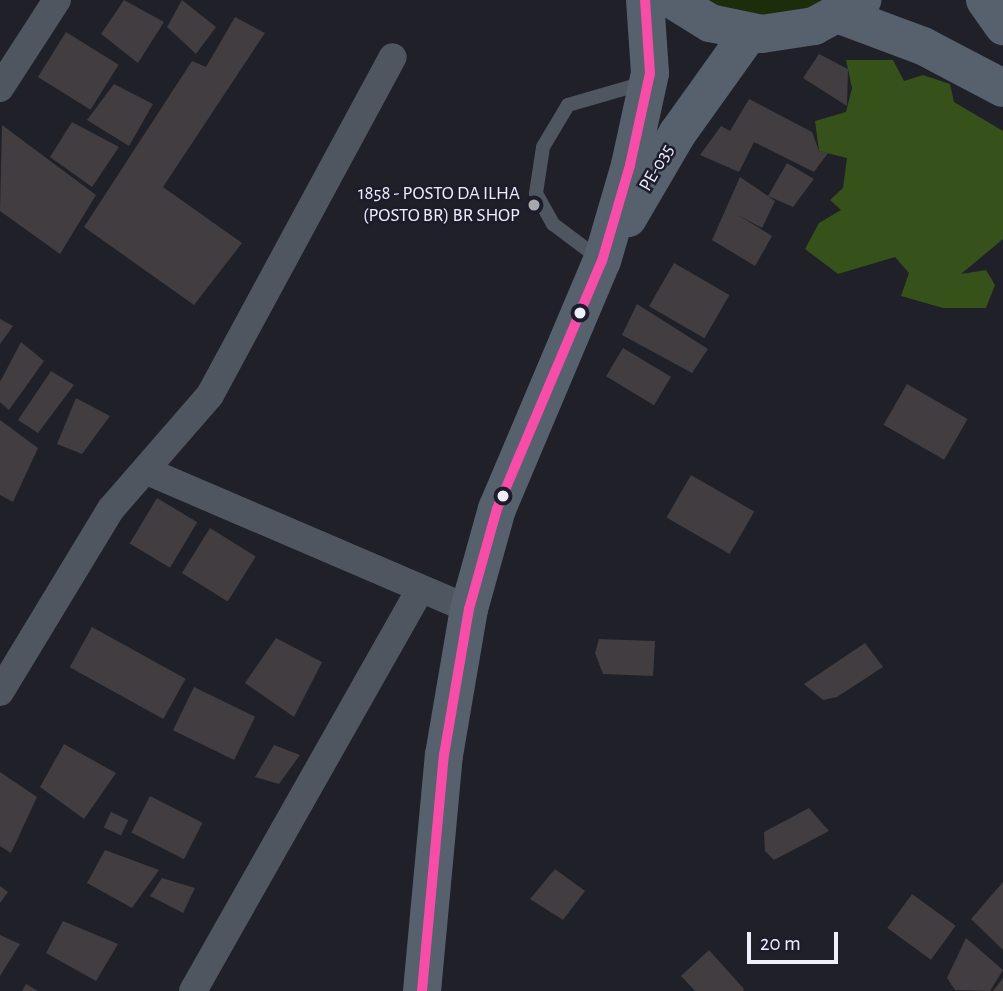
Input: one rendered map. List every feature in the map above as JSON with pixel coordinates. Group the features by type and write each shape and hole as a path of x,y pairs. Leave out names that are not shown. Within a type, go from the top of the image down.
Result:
{"main road":[{"name":"PE-035","path":"602,261 649,82 645,0"},
{"path":"673,0 710,23 750,32 814,26 850,7 1003,88"},
{"path":"985,0 1003,26"},
{"name":"PE-035","path":"422,991 444,755 469,609 496,509 602,261 677,134 750,32"}],"street":[{"path":"0,88 57,0"},
{"path":"0,692 79,555 210,395 393,57"},
{"path":"147,471 469,609"},
{"path":"193,991 420,590"}],"lane":[{"path":"602,261 553,224 536,193 543,147 568,105 649,82"}],"green space":[{"path":"703,0 830,0 788,15 746,15"},
{"path":"846,60 893,60 904,81 923,75 950,84 954,102 1003,131 1003,239 961,274 986,270 995,285 986,308 943,308 901,296 909,273 895,257 838,274 805,249 819,223 841,210 830,200 843,188 847,158 819,151 815,121 846,112 852,88"}],"building":[{"path":"124,0 164,22 138,63 101,34"},
{"path":"182,0 216,27 196,54 167,27"},
{"path":"235,17 265,33 163,187 242,243 194,305 84,227 192,61 206,67"},
{"path":"66,32 119,65 90,110 38,77"},
{"path":"819,54 848,69 847,106 803,78"},
{"path":"114,84 153,104 129,146 87,120"},
{"path":"749,99 812,132 819,151 828,153 814,172 754,142 739,172 700,155 721,126 730,131"},
{"path":"72,122 119,147 92,187 50,157"},
{"path":"2,125 96,195 60,254 0,211"},
{"path":"787,163 814,179 793,207 768,196"},
{"path":"740,177 775,201 762,228 738,215 772,236 755,266 712,240"},
{"path":"674,263 729,295 704,338 649,306"},
{"path":"637,304 708,349 692,373 622,335"},
{"path":"0,319 13,326 0,344"},
{"path":"21,342 44,361 9,410 0,402 0,382"},
{"path":"623,348 671,377 654,405 606,376"},
{"path":"51,371 74,385 38,433 18,420"},
{"path":"907,384 968,419 944,460 884,425"},
{"path":"76,398 110,416 82,454 57,444"},
{"path":"0,420 38,448 13,502 0,495"},
{"path":"691,475 754,512 730,554 666,517"},
{"path":"157,498 197,522 170,568 130,543"},
{"path":"210,528 256,557 228,602 182,573"},
{"path":"92,627 186,679 163,719 70,667"},
{"path":"276,638 322,662 294,717 245,683"},
{"path":"599,639 655,641 653,676 603,674 595,653"},
{"path":"865,643 883,667 837,697 823,700 804,684"},
{"path":"194,687 255,717 234,760 173,730"},
{"path":"64,744 116,773 84,819 40,787"},
{"path":"274,745 300,755 279,784 255,777"},
{"path":"0,772 37,797 11,853 0,846"},
{"path":"150,796 203,823 184,859 131,833"},
{"path":"809,808 829,831 774,860 765,851 764,832"},
{"path":"111,812 128,820 121,835 104,827"},
{"path":"105,850 159,870 132,908 87,883"},
{"path":"555,869 585,891 563,920 530,899"},
{"path":"162,878 195,888 183,913 150,896"},
{"path":"1003,882 1003,950 971,919"},
{"path":"0,886 8,892 0,903"},
{"path":"912,894 956,926 931,960 887,928"},
{"path":"63,921 118,944 96,981 46,953"},
{"path":"0,935 20,944 0,976"},
{"path":"966,938 1003,970 990,991 955,990 947,978"},
{"path":"709,950 743,991 695,991 681,976"},
{"path":"1003,978 1003,991 993,991"},
{"path":"26,984 38,991 22,991"}],"transit line":[{"path":"422,991 444,755 469,609 497,509 602,261 630,165 650,73 645,0"}],"place":[{"name":"1858 - POSTO DA ILHA (POSTO BR) BR SHOP","path":"534,205"}]}
